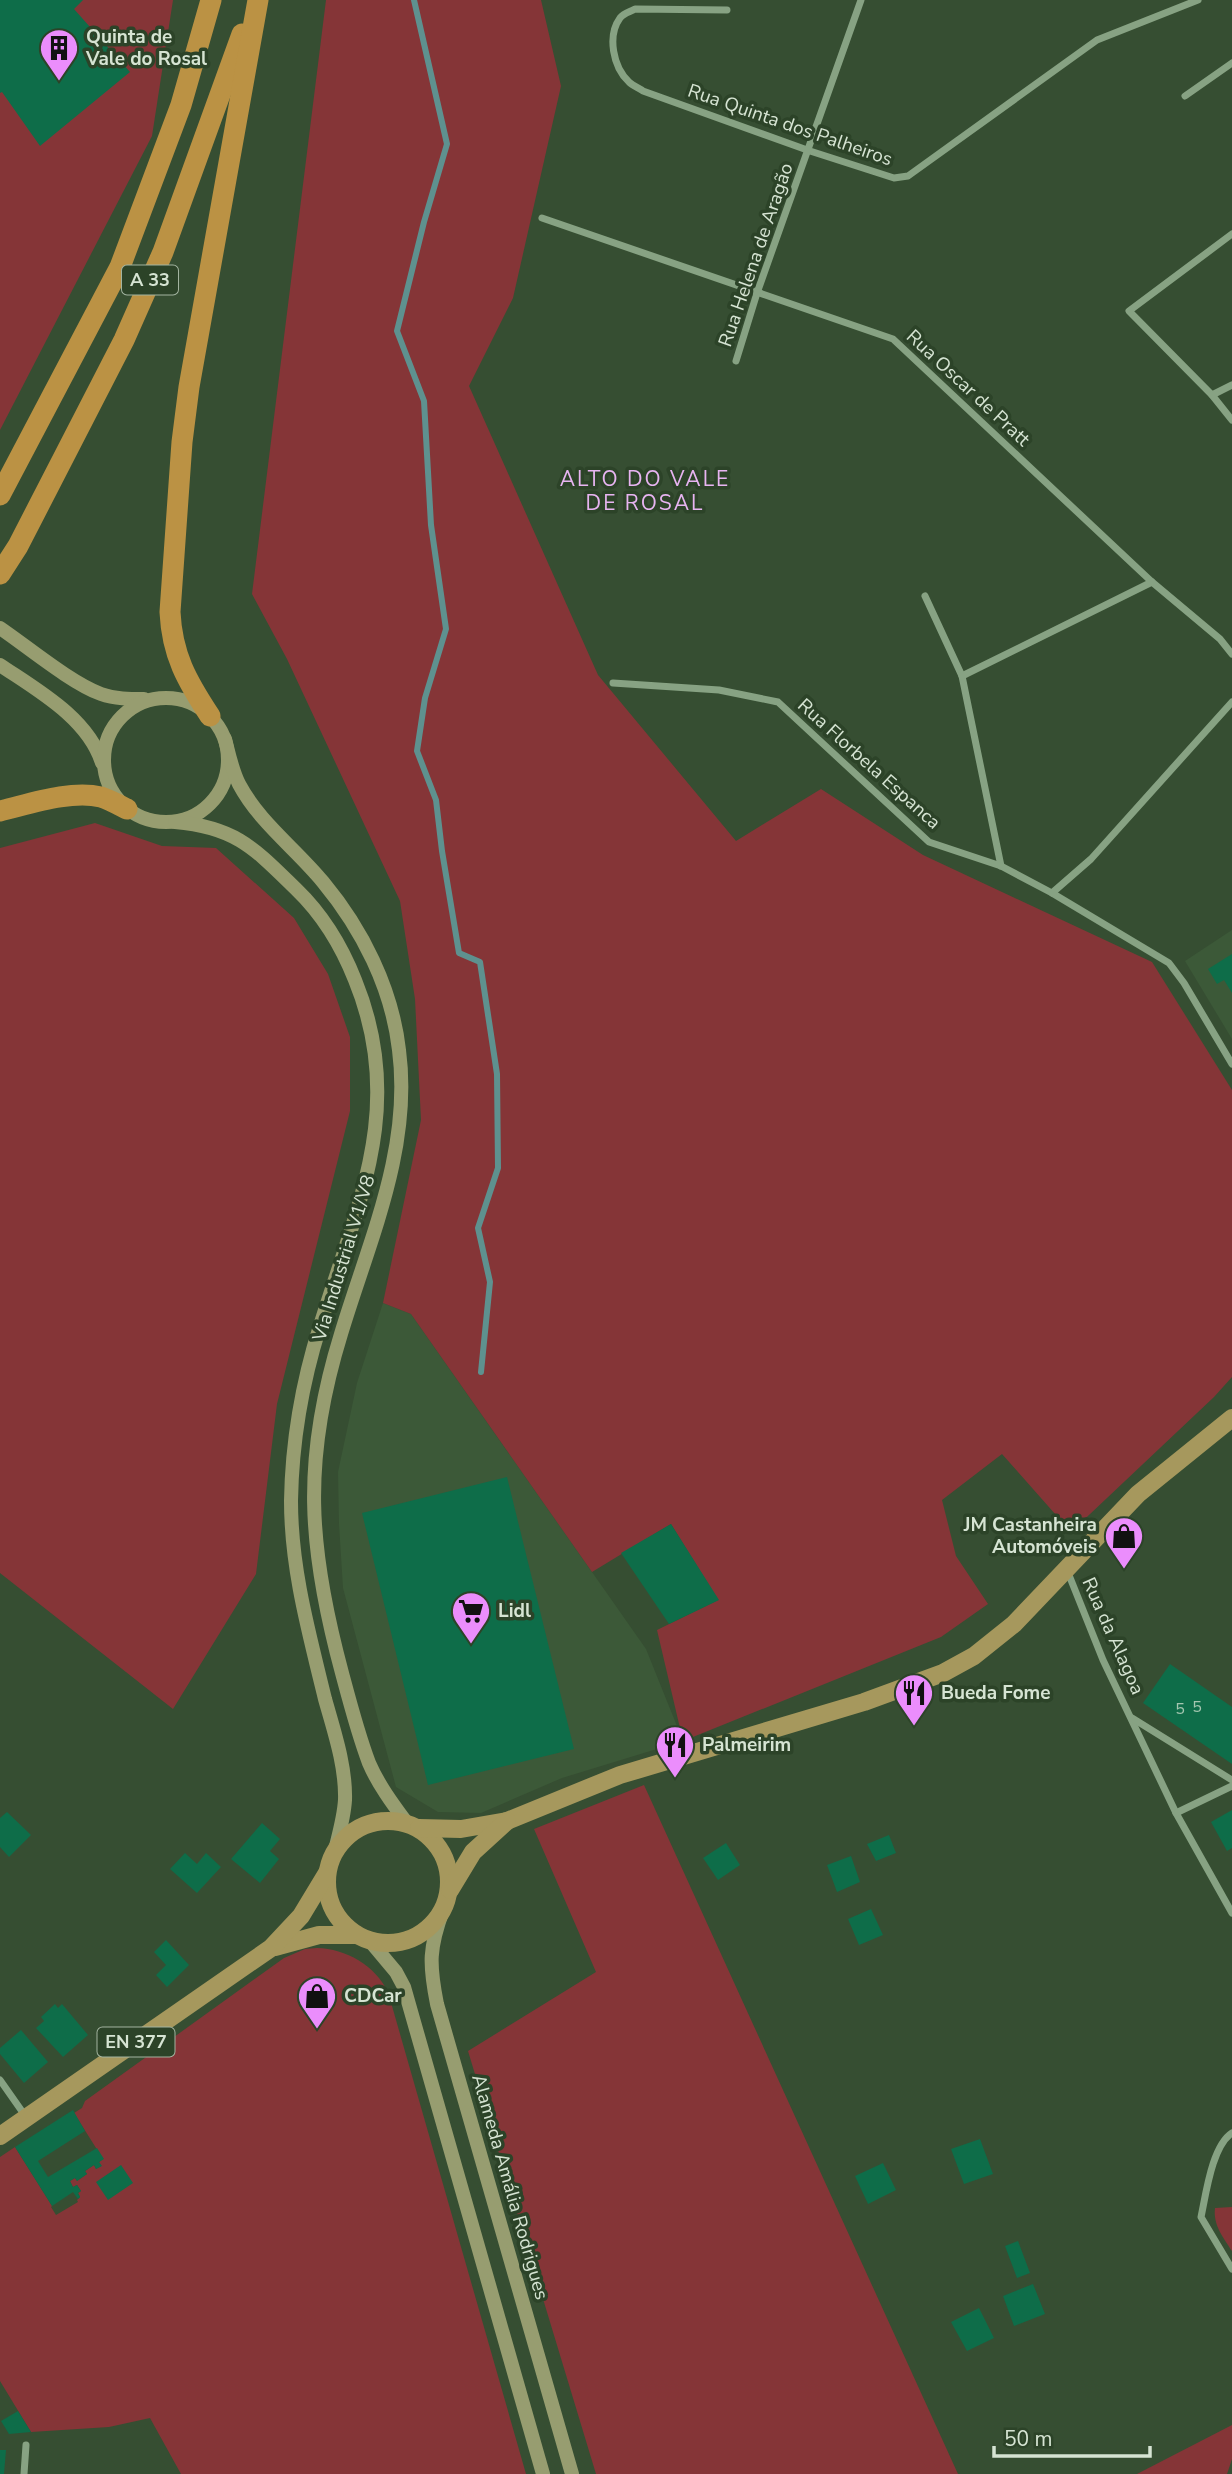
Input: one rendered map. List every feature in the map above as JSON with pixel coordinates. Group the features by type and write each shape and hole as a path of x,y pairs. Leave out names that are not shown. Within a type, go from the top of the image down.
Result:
{"highway":[{"name":"A 33","path":"0,495 120,267 181,105 211,0"},
{"name":"A 33","path":"0,574 18,547 130,327 163,252 256,0"},
{"path":"210,716 181,667 171,631 172,586 182,442 189,387 256,0"},
{"path":"0,811 32,803 85,796 101,797 127,809"}],"main road":[{"path":"0,628 98,693 127,699 175,698 200,707 210,716 225,740 227,770 215,799 190,817 175,821 150,820 127,809 109,786 91,738 78,723 0,665"},
{"path":"104,771 105,745 110,733 126,712 149,699"},
{"name":"Via Industrial V1/V8","path":"225,740 232,767 251,803 322,880 358,930 384,987 399,1046 402,1100 397,1147 325,1388 315,1448 313,1509 323,1600 369,1764 386,1795 413,1825"},
{"name":"Via Industrial V1/V8","path":"175,821 205,825 240,838 304,896 350,968 370,1022 375,1050 378,1107 371,1163 304,1383 291,1478 293,1541 302,1605 344,1771 343,1818 335,1850"},
{"name":"EN 377","path":"0,2136 271,1948 301,1916 327,1873 335,1850 353,1830 379,1820 461,1829 507,1821 620,1775 864,1702 943,1674 999,1637 1138,1494 1232,1418"},
{"name":"EN 377","path":"271,1948 319,1936 364,1938 391,1944 412,1939 430,1927 443,1910 449,1891 474,1852 507,1821"},
{"name":"EN 377","path":"413,1825 438,1844 448,1867 449,1891"},
{"name":"EN 377","path":"327,1873 327,1892 333,1909 343,1924 364,1938"},
{"name":"Alameda Amália Rodrigues","path":"443,1910 431,1948 431,1972 437,2004 572,2474"},
{"path":"364,1938 396,1972 404,1987 543,2474"}],"street":[{"name":"Rua Helena de Aragão","path":"736,361 757,293 810,151 861,0"},
{"name":"Rua Quinta dos Palheiros","path":"727,10 635,9 622,15 614,30 617,66 628,82 643,91 894,178 908,176 1097,40 1198,0"},
{"path":"1185,96 1232,64"},
{"name":"Rua Oscar de Pratt","path":"541,218 893,339 1153,582 1220,639 1232,654"},
{"path":"1232,234 1129,311 1212,395 1232,420"},
{"path":"1212,395 1232,385"},
{"path":"962,676 1153,582"},
{"path":"925,596 962,676 1001,866"},
{"name":"Rua Florbela Espanca","path":"612,683 719,690 778,702 929,842 1001,866 1052,893 1169,963 1184,983 1232,1064"},
{"path":"1052,893 1091,859 1232,702"},
{"name":"Rua da Alagoa","path":"1066,1568 1103,1660 1176,1813 1232,1913"},
{"name":"Rua da Alagoa","path":"1132,1717 1232,1780"},
{"path":"1176,1813 1232,1786"},
{"path":"0,2081 27,2117"},
{"path":"1232,2133 1224,2139 1210,2176 1201,2217 1232,2269"},
{"path":"24,2474 26,2445"}],"shaded area":[{"path":"0,0 173,0 152,136 0,430"},
{"path":"326,0 541,0 561,86 513,298 469,386 598,675 736,841 821,789 923,855 1152,962 1232,1090 1232,1377 1071,1532 1002,1454 942,1500 956,1556 988,1604 941,1637 683,1741 657,1630 718,1600 671,1524 592,1572 411,1314 383,1303 421,1120 415,999 400,901 287,659 252,594"},
{"path":"95,823 162,846 216,848 294,918 328,974 350,1037 350,1111 277,1404 256,1574 173,1709 0,1573 0,848"},
{"path":"1232,930 1232,1039 1185,961"},
{"path":"383,1303 411,1314 646,1649 683,1741 562,1778 481,1813 438,1812 396,1787 343,1588 339,1524 338,1472 357,1383"},
{"path":"644,1785 958,2474 596,2474 468,2051 596,1972 534,1829"},
{"path":"317,1948 349,1955 358,1960 376,1974 388,1992 526,2474 181,2474 150,2418 109,2427 31,2432 0,2381 0,2157 15,2147 56,2215 78,2202 78,2193 81,2191 77,2185 73,2187 70,2181 75,2178 77,2181 94,2165 96,2169 101,2166 99,2162 103,2159 74,2113 82,2108 85,2101 284,1958 305,1949"},
{"path":"1232,2207 1232,2251 1219,2231 1215,2208"},
{"path":"1232,2425 1232,2459 1227,2474 1137,2474"}],"building":[{"name":"Quinta de Vale do Rosal","path":"0,0 83,0 74,9 130,72 40,146 2,92 0,93"},
{"path":"1232,954 1232,993 1224,980 1217,984 1208,969"},
{"name":"Lidl","path":"507,1477 574,1749 428,1785 362,1513"},
{"path":"671,1524 719,1600 669,1624 621,1553"},
{"path":"1170,1664 1232,1707 1232,1764 1143,1703"},
{"path":"1232,1810 1232,1848 1227,1851 1211,1822"},
{"path":"7,1812 31,1835 9,1857 0,1847 0,1818"},
{"path":"262,1823 280,1839 270,1851 279,1859 260,1883 231,1859"},
{"path":"889,1835 896,1853 876,1861 867,1844"},
{"path":"726,1843 740,1865 718,1880 703,1858"},
{"path":"185,1853 197,1864 206,1853 221,1867 197,1893 170,1869"},
{"path":"851,1856 860,1882 837,1892 827,1865"},
{"path":"871,1909 883,1935 859,1945 848,1919"},
{"path":"166,1940 189,1965 167,1987 156,1975 166,1965 154,1952"},
{"path":"55,2004 58,2008 62,2004 88,2035 63,2057 36,2028 44,2021 41,2017"},
{"path":"21,2030 48,2062 24,2083 0,2054 0,2048"},
{"path":"73,2110 85,2131 38,2161 48,2177 97,2148 104,2159 99,2162 102,2166 96,2169 94,2165 77,2181 75,2178 70,2181 73,2187 77,2185 81,2191 78,2193 78,2199 73,2192 52,2206 15,2147"},
{"path":"980,2139 993,2174 964,2184 951,2149"},
{"path":"883,2163 896,2190 868,2204 855,2176"},
{"path":"121,2165 133,2183 108,2200 96,2182"},
{"path":"1018,2241 1030,2273 1017,2278 1005,2246"},
{"path":"1033,2284 1045,2314 1014,2326 1003,2296"},
{"path":"979,2308 994,2338 967,2351 951,2322"},
{"path":"18,2411 31,2432 9,2434 1,2421"},
{"path":"0,2450 6,2450 4,2474 0,2474"}],"waterway":[{"path":"414,0 447,144 397,331 424,401 431,525 446,629 425,698 417,751 436,800 459,953 480,962 497,1074 498,1168 478,1228 490,1282 481,1372"}],"place":[{"name":"Quinta de Vale do Rosal","path":"59,82"},
{"name":"JM Castanheira Automóveis","path":"1124,1570"},
{"name":"Lidl","path":"471,1645"},
{"name":"Bueda Fome","path":"914,1727"},
{"name":"Palmeirim","path":"675,1779"},
{"name":"CDCar","path":"317,2030"}],"district":[{"name":"ALTO DO VALE DE ROSAL","path":"645,491"}]}
